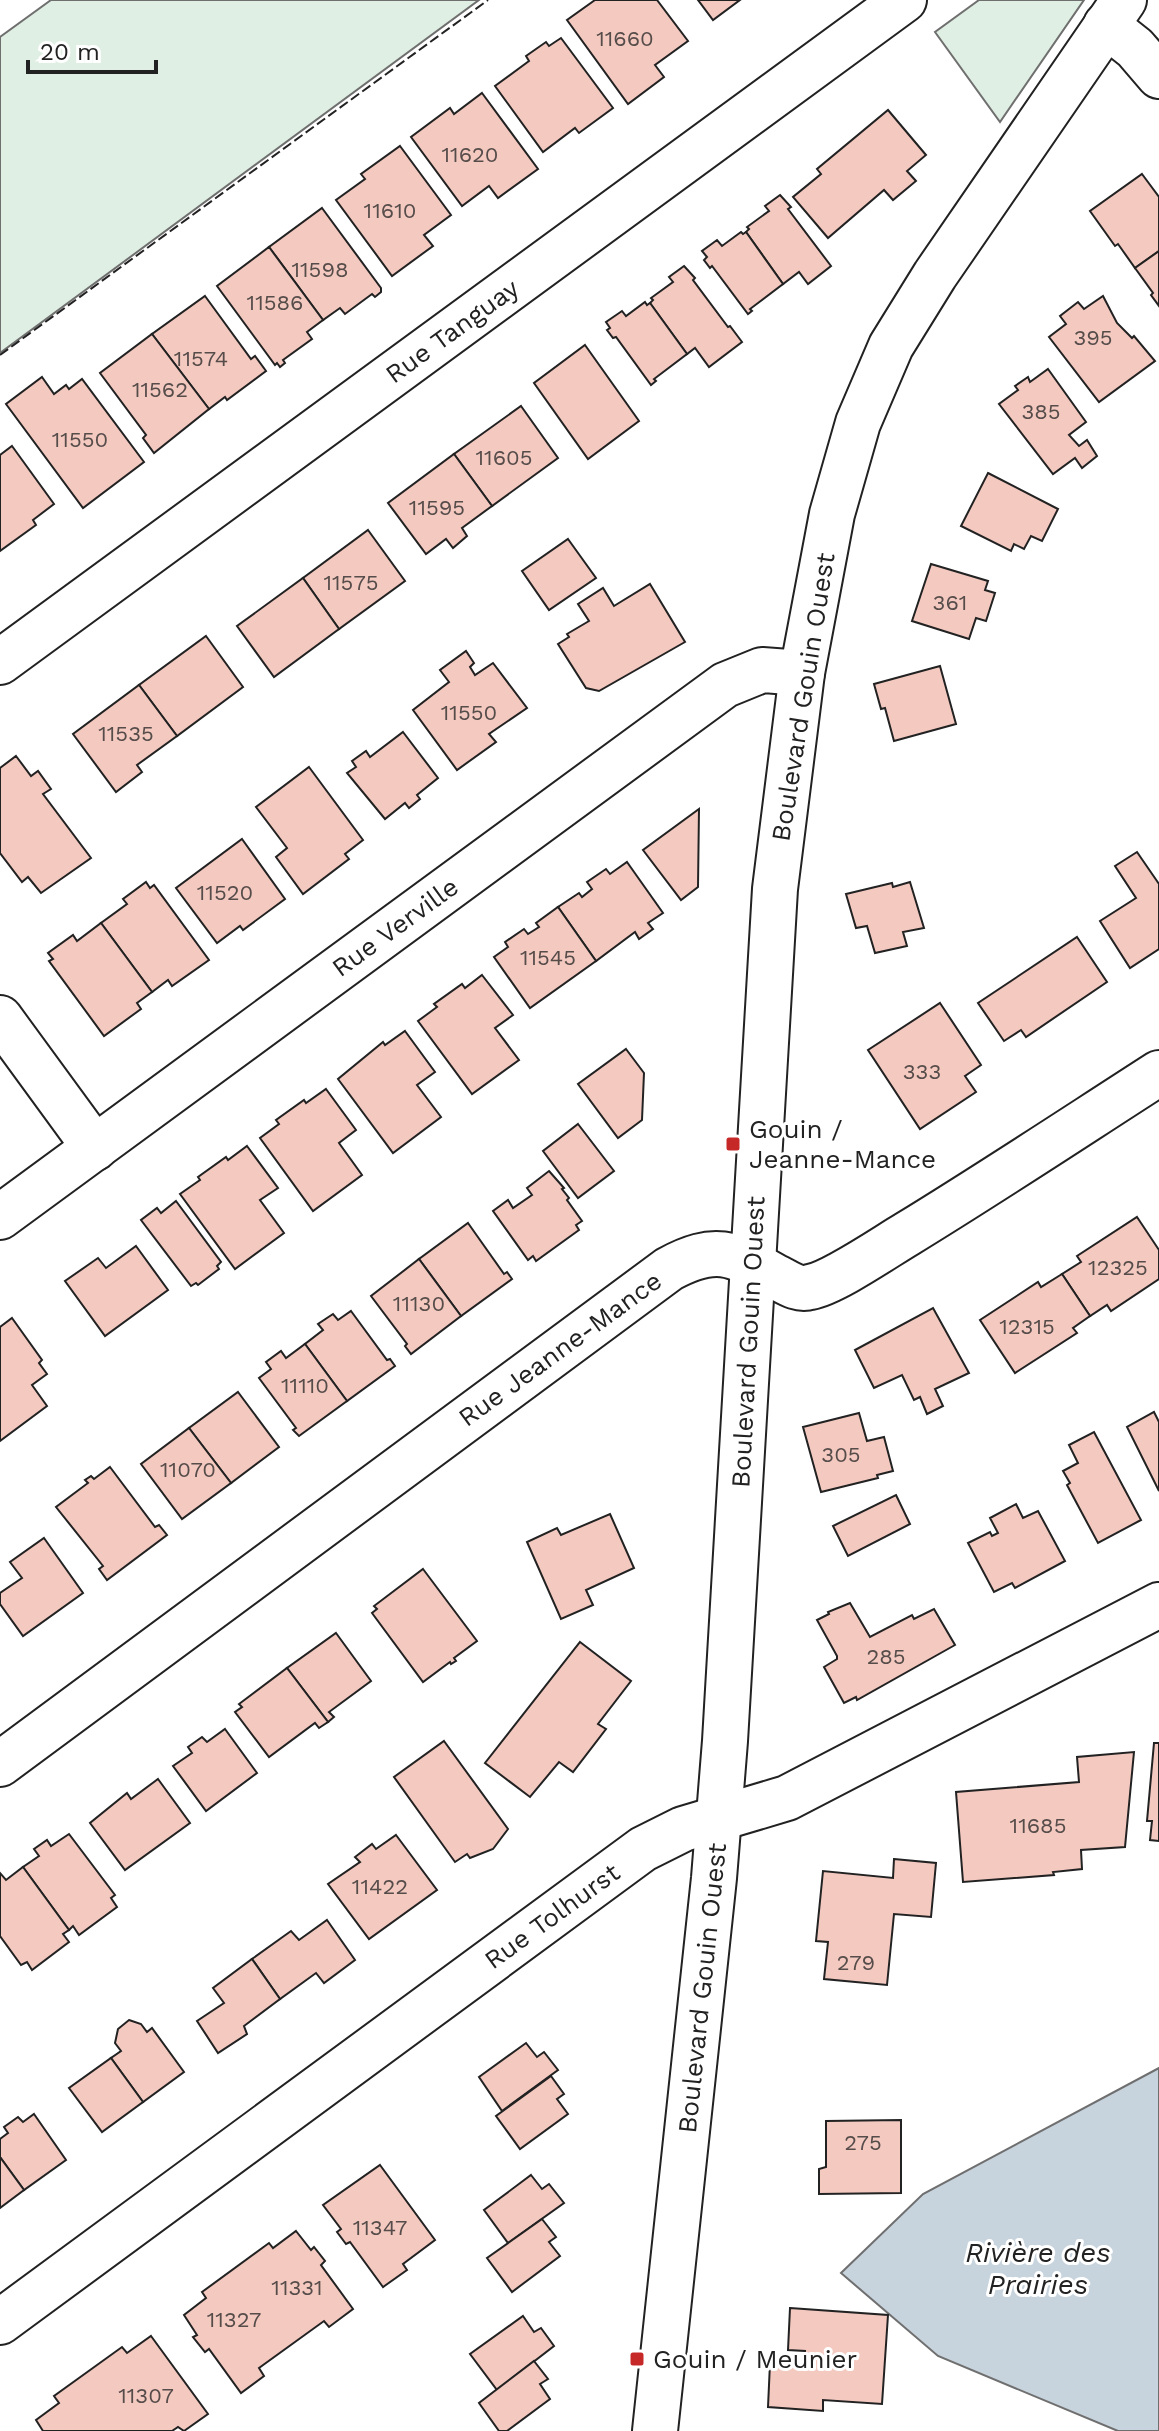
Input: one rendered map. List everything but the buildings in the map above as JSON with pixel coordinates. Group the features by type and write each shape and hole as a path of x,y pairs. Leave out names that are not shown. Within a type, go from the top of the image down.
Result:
{"street":[{"name":"Rue Tanguay","path":"0,662 904,0"},
{"path":"1115,12 1135,48 1159,76"},
{"name":"Boulevard Gouin Ouest","path":"655,2431 719,1818 775,889 802,673 832,514 848,453 878,372 935,275 1115,12"},
{"name":"Rue Verville","path":"0,1217 725,685 762,670 802,673"},
{"path":"0,1018 95,1148"},
{"name":"Rue Jeanne-Mance","path":"0,1764 669,1269 694,1256 716,1253 731,1255 801,1288 816,1286 963,1199 1159,1073"},
{"name":"Rue Tolhurst","path":"0,2322 643,1849 683,1829 770,1805 795,1794 1159,1605"}],"green space":[{"path":"51,0 479,0 0,353 0,37"},
{"path":"979,0 1084,0 1000,122 935,32"}],"water":[{"name":"Rivière des Prairies","path":"1159,2068 1159,2431 1118,2431 938,2356 841,2273 923,2194"}],"fence":[{"path":"0,355 488,0"}],"place":[{"name":"Gouin / Jeanne-Mance","path":"733,1144"},
{"name":"Gouin / Meunier","path":"637,2359"}]}
